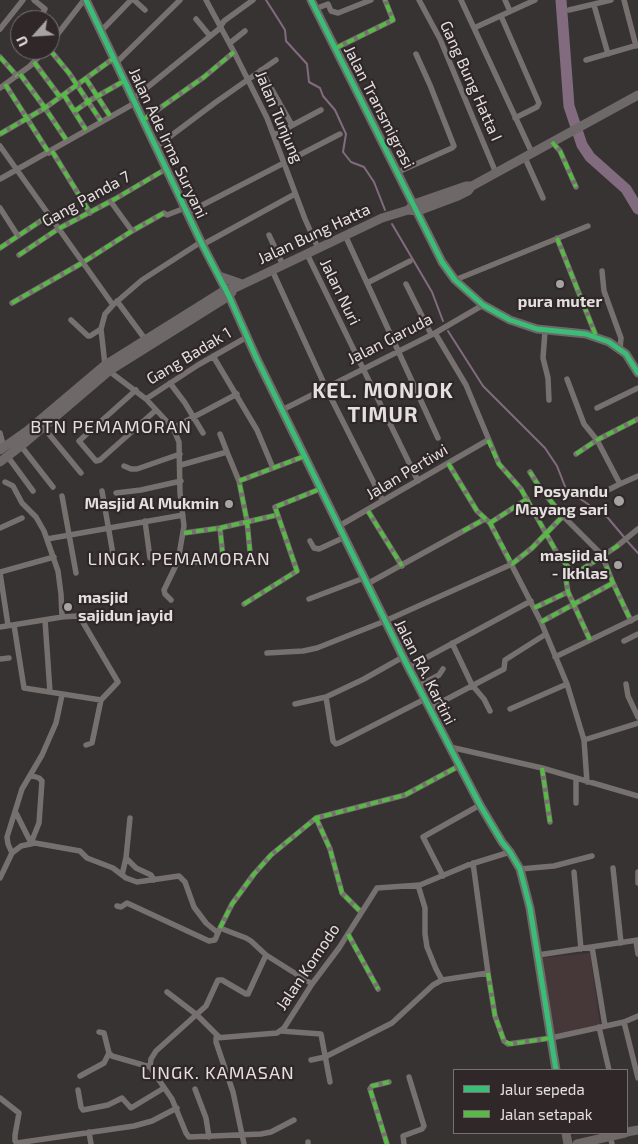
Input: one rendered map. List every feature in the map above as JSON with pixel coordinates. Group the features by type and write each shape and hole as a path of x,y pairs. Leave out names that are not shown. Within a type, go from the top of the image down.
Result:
{"street":[{"path":"0,29 23,0"},
{"path":"34,0 44,10"},
{"path":"60,31 85,0"},
{"name":"Jalan Ade Irma Suryani","path":"85,0 102,30 124,81 218,276 233,290"},
{"path":"102,30 132,0 145,10"},
{"path":"0,134 45,108 115,61 180,0"},
{"name":"Jalan Tunjung","path":"206,0 248,78 274,135 318,248"},
{"path":"0,179 50,152 134,101 221,27 224,21 253,0"},
{"name":"Jalan Transmigrasi","path":"311,0 398,172 413,209 425,226 442,262 455,280 467,293 483,305 510,320 546,331 596,336"},
{"path":"316,9 327,2 335,13 371,0"},
{"path":"336,48 392,20 385,0"},
{"name":"Gang Bung Hatta I","path":"419,0 440,39 496,173"},
{"path":"461,0 515,118 543,198"},
{"path":"505,0 510,11"},
{"path":"474,28 535,0"},
{"path":"569,10 611,0"},
{"path":"586,60 637,46 624,0"},
{"path":"597,2 608,54"},
{"path":"500,16 539,104 537,107 515,118"},
{"path":"196,18 210,36"},
{"path":"230,43 245,31"},
{"path":"143,120 204,77 234,52"},
{"path":"398,172 454,146 416,54"},
{"path":"0,57 19,75 45,108 67,141"},
{"path":"60,60 101,121"},
{"path":"156,147 248,78 276,60"},
{"path":"86,130 75,111 34,62 3,86 90,212"},
{"path":"261,70 292,125"},
{"path":"86,79 110,116"},
{"path":"75,111 124,81"},
{"path":"413,209 444,202 468,191 472,186 638,95"},
{"path":"274,135 321,110"},
{"path":"12,303 164,213 167,215 186,210 340,134"},
{"path":"553,142 560,152 576,186"},
{"path":"0,146 18,169 48,216 82,263 145,339"},
{"name":"Gang Panda 7","path":"19,254 58,229 111,202 166,169"},
{"path":"413,209 466,186 472,186"},
{"path":"171,600 164,590 178,561 184,533 179,442 173,428 146,399 107,368 101,329 102,318 115,303 159,268 202,243 296,194"},
{"path":"111,202 132,231"},
{"path":"425,226 430,215 444,202"},
{"path":"0,208 18,236"},
{"name":"Jalan Bung Hatta","path":"233,290 382,218 413,209"},
{"path":"0,248 48,216"},
{"path":"455,280 588,226"},
{"path":"269,235 283,265"},
{"path":"345,235 438,438"},
{"path":"556,238 596,336 620,349 629,358 638,373"},
{"name":"Jalan Nuri","path":"307,254 418,481"},
{"path":"367,283 410,262"},
{"path":"272,270 326,388 383,501"},
{"path":"602,271 604,290 621,338 620,349"},
{"path":"218,276 233,290"},
{"path":"406,284 433,334 466,385 499,464 515,481 557,553 574,574"},
{"path":"33,491 4,459 21,446 29,434 107,368 145,339 233,290"},
{"path":"0,433 2,449 43,427 107,368 233,290"},
{"name":"Jalan RA. Kartini","path":"233,290 247,337 385,621 480,805 498,837 520,869 530,908 556,1069"},
{"name":"Jalan Garuda","path":"282,410 433,334 483,305"},
{"path":"71,320 88,336 101,329"},
{"path":"546,331 543,358 548,378 549,400"},
{"name":"Gang Badak 1","path":"146,399 213,356 247,337"},
{"path":"213,356 257,430 274,468"},
{"path":"566,379 584,424 598,440 620,484"},
{"path":"170,383 203,432"},
{"path":"598,408 638,388"},
{"path":"136,390 79,441 96,461 100,460 156,410"},
{"path":"173,428 237,394"},
{"path":"576,454 638,419"},
{"path":"43,427 81,473"},
{"path":"220,434 239,481 247,521 250,552"},
{"name":"Jalan Pertiwi","path":"339,526 368,511 488,440"},
{"path":"21,446 53,486"},
{"path":"181,465 227,452"},
{"path":"124,466 138,469 180,454"},
{"path":"239,481 305,456"},
{"path":"448,463 477,511 488,521 541,622 567,684 584,740 587,782"},
{"path":"530,472 540,488 563,516 602,555 631,621"},
{"path":"608,490 638,476"},
{"path":"116,493 141,490 181,481"},
{"path":"5,482 13,486 22,503 36,517 47,539 54,557 60,583 62,616"},
{"path":"244,604 296,570 275,508 277,505 320,488"},
{"path":"102,492 114,560"},
{"path":"62,496 76,573"},
{"path":"309,599 366,581 402,566 527,499"},
{"path":"368,511 402,566"},
{"path":"184,533 220,528 277,514"},
{"path":"47,539 183,516"},
{"path":"267,653 309,650 385,621 512,564 532,548 563,516"},
{"path":"0,528 22,518"},
{"path":"145,521 150,558"},
{"path":"178,561 198,562 223,558 220,528"},
{"path":"590,640 568,592 565,583 567,578 621,543 638,529"},
{"path":"310,541 314,548 319,549 345,537"},
{"path":"54,557 0,572 23,686 26,689 100,700"},
{"path":"541,622 613,583"},
{"path":"534,608 568,592"},
{"path":"409,667 531,601"},
{"path":"0,627 62,616 77,616 81,619 116,679 117,684 100,700 92,743 86,745"},
{"path":"556,657 638,617"},
{"path":"44,620 50,692"},
{"path":"430,708 504,669 505,660 546,634"},
{"path":"624,641 638,634"},
{"path":"452,643 472,686 484,699 490,711"},
{"path":"295,704 326,697 364,679 403,657"},
{"path":"0,659 9,658"},
{"path":"418,686 439,675 443,668"},
{"path":"510,709 567,684"},
{"path":"626,684 628,696 638,717"},
{"path":"12,853 7,837 22,789 32,776 56,723 62,695"},
{"path":"326,697 333,741 336,744 425,699"},
{"path":"584,740 638,722"},
{"path":"450,747 542,768 638,796"},
{"path":"117,906 122,906 127,902 213,942 232,904 254,874 271,855 316,818 405,795 459,766"},
{"path":"542,768 550,822"},
{"path":"31,843 39,823 42,781 32,776"},
{"path":"576,778 576,803"},
{"path":"444,876 423,837 480,805"},
{"path":"16,813 31,843"},
{"path":"122,875 126,858 130,818"},
{"path":"316,818 330,849 342,893 361,912"},
{"path":"0,878 12,853 18,847 31,843 80,851 87,858 113,868 122,875 138,882 176,875 182,878 187,886 194,908 206,923 219,931 251,941 266,955 312,984"},
{"name":"Jalan Komodo","path":"219,1037 277,1033 281,1031 348,934 374,891 378,888 418,885 473,863 510,852"},
{"path":"520,869 554,866 592,856"},
{"path":"126,858 136,868 151,875 154,880"},
{"path":"473,863 495,1016 504,1041 511,1044 552,1038 624,1022 638,1016"},
{"path":"613,868 621,943"},
{"path":"574,872 581,949"},
{"path":"638,872 638,883"},
{"path":"418,885 425,908 427,947 442,980"},
{"path":"348,934 378,989"},
{"path":"538,955 637,941 638,954"},
{"path":"592,947 609,1069"},
{"path":"150,1067 154,1054 206,1006 218,980 222,980 248,994 266,955"},
{"path":"311,1060 325,1057 392,1023 433,985 442,980 488,973"},
{"path":"167,992 197,1015 219,1037 216,1041 233,1092 244,1144"},
{"path":"624,1022 638,1078"},
{"path":"281,1031 322,1034 330,1082"},
{"path":"99,1032 104,1033 109,1053 114,1057 150,1067 177,1108 189,1138 209,1137 221,1139 271,1132 294,1120"},
{"path":"80,1076 104,1063 109,1053"},
{"path":"404,1144 403,1136 422,1129 424,1126 409,1077"},
{"path":"387,1144 370,1089 372,1086 389,1082"},
{"path":"78,1090 83,1110 108,1105 122,1098 132,1108 164,1088"},
{"path":"195,1089 206,1118 209,1137"},
{"path":"0,1098 20,1113 14,1139 17,1143 134,1126 152,1121 177,1108"},
{"path":"90,1132 91,1144"},
{"path":"576,1144 611,1140 623,1134"}],"shaded area":[{"path":"590,953 600,1026 555,1036 541,958"}],"waterway":[{"path":"266,0 285,30 286,41 307,64 309,82 320,88 323,96 335,110 346,134 343,152 351,162 364,167 374,182 385,210"},
{"path":"561,0 569,106 582,145 590,157 626,189 638,209"},
{"path":"392,224 432,292 443,321"},
{"path":"448,331 483,386 545,448 557,466 566,489 608,518 624,537"},
{"path":"627,541 638,553"}],"marked path":[{"path":"336,48 393,20 385,0"},
{"path":"143,120 204,77 234,52"},
{"path":"0,57 17,76"},
{"path":"0,134 45,108 114,58"},
{"path":"58,60 101,121"},
{"path":"34,62 60,97"},
{"path":"20,74 67,141"},
{"path":"86,79 110,116"},
{"path":"75,111 124,81"},
{"path":"5,84 49,153"},
{"path":"64,95 86,130"},
{"path":"552,142 560,151 576,187"},
{"path":"52,151 90,213"},
{"path":"19,255 58,229 166,169"},
{"path":"12,303 164,213"},
{"path":"0,248 48,216"},
{"path":"557,238 596,336"},
{"path":"576,454 597,440 638,419"},
{"path":"488,440 499,464 521,489 557,553 574,574"},
{"path":"250,552 247,521 239,481 305,456"},
{"path":"448,463 477,511 490,523 512,564 532,548 563,516 540,488 530,472"},
{"path":"244,604 297,571 275,507 320,489"},
{"path":"490,523 527,499"},
{"path":"368,511 402,566"},
{"path":"184,533 220,528 277,515"},
{"path":"463,531 485,519"},
{"path":"178,561 198,562 223,558 220,528"},
{"path":"590,640 568,592 566,580 619,545"},
{"path":"602,555 631,621"},
{"path":"541,622 613,583"},
{"path":"534,608 568,592"},
{"path":"220,928 232,904 254,874 271,855 316,818 405,795 459,766"},
{"path":"542,768 550,822"},
{"path":"316,818 330,849 342,893 361,912"},
{"path":"348,934 378,989"},
{"path":"488,973 495,1016 504,1041 511,1044 551,1038"},
{"path":"387,1144 370,1089 372,1086 389,1082"}],"cycle path":[{"path":"86,0 201,242 229,296 256,357 403,657 480,805 520,869 530,908 556,1069"},
{"path":"311,0 442,262 455,280 483,305 510,320 537,329 586,334 609,342 626,354 638,373"}],"place":[{"name":"pura muter","path":"560,284"},
{"name":"Posyandu Mayang sari","path":"619,501"},
{"name":"Masjid Al Mukmin","path":"229,504"},
{"name":"masjid al - Ikhlas","path":"618,565"},
{"name":"masjid sajidun jayid","path":"68,607"}],"district":[{"name":"KEL. MONJOK TIMUR","path":"383,403"},
{"name":"BTN PEMAMORAN","path":"111,427"},
{"name":"LINGK. PEMAMORAN","path":"179,559"},
{"name":"LINGK. KAMASAN","path":"218,1073"}]}
